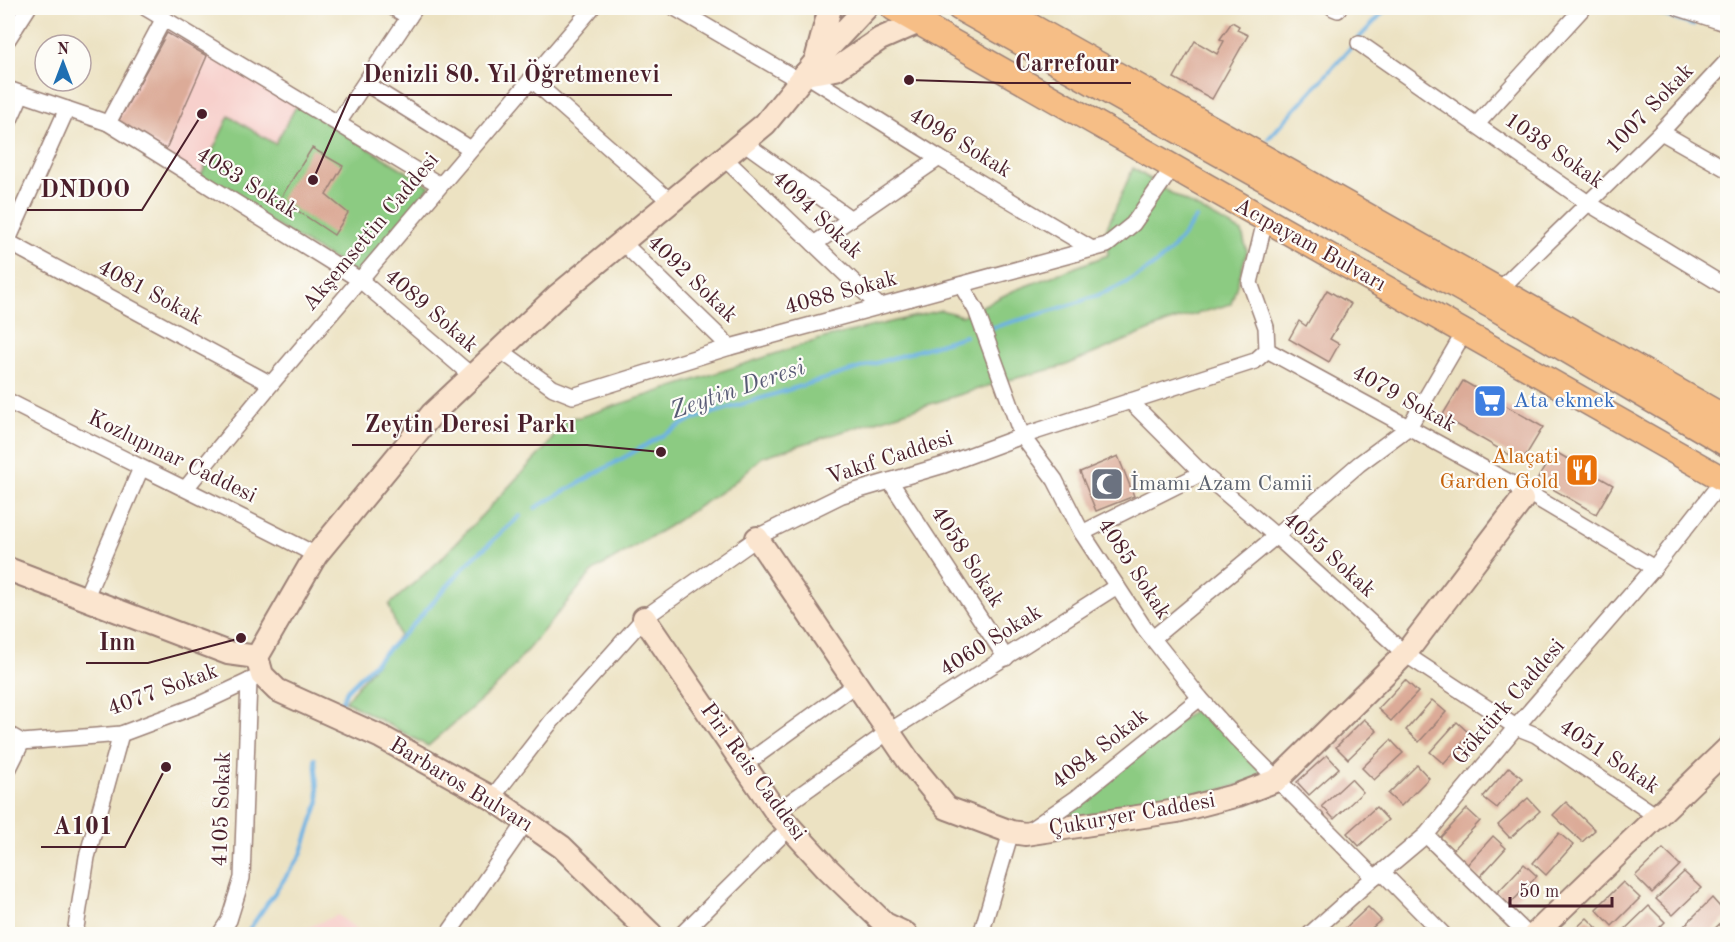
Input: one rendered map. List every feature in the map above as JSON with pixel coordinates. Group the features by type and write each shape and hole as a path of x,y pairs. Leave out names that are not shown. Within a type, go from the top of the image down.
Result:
{"main road":[{"name":"Acıpayam Bulvarı","path":"893,8 1725,480"},
{"name":"Acıpayam Bulvarı","path":"959,8 1493,307 1728,445"},
{"path":"1010,10 1728,419"}],"street":[{"path":"8,39 28,8"},
{"path":"146,8 440,185"},
{"path":"338,123 412,12 394,8"},
{"name":"Akşemsettin Caddesi","path":"186,488 271,384 592,8"},
{"name":"4096 Sokak","path":"675,8 807,72 939,158 1092,249"},
{"path":"807,72 830,8"},
{"path":"261,676 316,555 432,414 557,296 765,124 807,72 866,8"},
{"path":"1334,8 1338,10 1339,8"},
{"path":"1477,124 1583,8"},
{"path":"1679,8 1728,24"},
{"path":"108,123 164,18"},
{"path":"807,72 836,69 880,39 919,22"},
{"name":"1038 Sokak","path":"1359,43 1588,203 1728,288"},
{"name":"1007 Sokak","path":"1500,289 1661,132 1728,60"},
{"path":"531,79 671,202"},
{"path":"365,83 471,149"},
{"path":"8,124 14,92"},
{"name":"4083 Sokak","path":"14,92 108,123 360,280"},
{"path":"8,241 67,109"},
{"path":"1661,132 1728,170"},
{"path":"743,142 851,219"},
{"name":"4094 Sokak","path":"724,158 879,306"},
{"path":"814,244 939,158"},
{"name":"4088 Sokak","path":"500,350 554,388 573,396 730,347 1107,245 1133,224 1173,166"},
{"path":"1268,222 1263,229 1250,283 1266,327 1268,350"},
{"name":"4081 Sokak","path":"8,241 271,384"},
{"name":"4092 Sokak","path":"622,242 730,347"},
{"name":"4089 Sokak","path":"360,280 472,376"},
{"name":"4085 Sokak","path":"961,285 976,310 1022,436 1055,480 1082,533 1153,638 1200,698 1280,783 1443,934"},
{"path":"1153,638 1359,464 1409,427 1458,343"},
{"name":"Vakıf Caddesi","path":"492,798 551,722 644,618 757,538 842,495 944,465 1022,436 1255,361 1268,350"},
{"name":"4079 Sokak","path":"1268,350 1409,427 1520,493 1654,568"},
{"name":"Kozlupınar Caddesi","path":"8,401 316,555"},
{"name":"4055 Sokak","path":"1130,401 1202,473 1276,536 1399,649 1516,727"},
{"path":"85,599 141,468"},
{"path":"1082,533 1202,473"},
{"name":"Göktürk Caddesi","path":"1310,934 1426,835 1654,568 1725,480"},
{"name":"4058 Sokak","path":"890,481 1006,658"},
{"name":"Çukuryer Caddesi","path":"757,538 888,732 947,808 1018,833 1177,811 1280,783 1399,649 1520,493"},
{"name":"Barbaros Bulvarı","path":"8,569 228,653 261,676 381,737 492,798 562,847 651,934"},
{"name":"4060 Sokak","path":"682,934 783,820 888,732 1117,586"},
{"name":"Piri Reis Caddesi","path":"644,618 783,820 828,869 885,924 906,934"},
{"name":"4077 Sokak","path":"22,742 121,734 196,706 261,676"},
{"name":"4105 Sokak","path":"220,934 229,921 242,878 261,676"},
{"path":"744,765 856,684"},
{"name":"4084 Sokak","path":"1018,833 1075,799 1200,698"},
{"name":"4051 Sokak","path":"1516,727 1536,735 1658,817"},
{"path":"8,734 22,742 8,770"},
{"path":"75,934 87,857 121,734"},
{"path":"1426,835 1536,934 1728,748"},
{"path":"448,934 526,822"},
{"path":"981,934 1018,833"}],"shaded area":[{"path":"164,18 300,100 241,205 108,123"},
{"path":"338,915 363,934 297,934 306,928"}],"green space":[{"path":"297,105 430,186 360,275 199,180 229,116 275,144"},
{"path":"1133,168 1174,195 1242,232 1247,252 1231,304 1172,321 1064,366 997,383 762,457 730,486 669,526 593,571 499,684 428,746 345,701 399,636 389,605 439,561 547,446 567,418 580,417 824,338 941,310 962,316 1015,290 1108,255 1106,230"},
{"path":"1201,705 1262,772 1264,778 1152,809 1047,823"}],"building":[{"path":"1232,22 1239,26 1237,30 1248,35 1212,99 1174,78 1195,41 1217,54 1224,41 1220,39"},
{"path":"167,33 207,56 166,149 117,124"},
{"path":"312,148 343,166 326,195 348,213 334,235 280,199"},
{"path":"1327,290 1351,304 1330,339 1339,344 1329,362 1289,339 1299,321 1306,326"},
{"path":"1463,381 1543,427 1522,462 1442,416"},
{"path":"1554,451 1613,485 1596,514 1537,480"},
{"name":"İmamı Azam Camii","path":"1118,456 1134,496 1096,511 1080,472"},
{"path":"1405,680 1418,692 1391,721 1378,709"},
{"path":"1432,700 1446,712 1419,742 1406,730"},
{"path":"1364,719 1377,731 1348,759 1336,747"},
{"path":"1457,722 1470,734 1444,764 1430,752"},
{"path":"1391,740 1403,753 1374,780 1362,768"},
{"path":"1327,755 1339,768 1309,795 1297,782"},
{"path":"1417,765 1429,778 1401,806 1388,794"},
{"path":"1509,767 1522,778 1497,808 1483,797"},
{"path":"1351,779 1363,792 1334,819 1322,806"},
{"path":"1528,798 1540,811 1510,838 1498,825"},
{"path":"1566,802 1595,830 1582,842 1553,815"},
{"path":"1376,807 1388,820 1359,846 1347,833"},
{"path":"1467,809 1480,821 1453,850 1440,838"},
{"path":"1559,833 1573,845 1546,875 1533,863"},
{"path":"1493,836 1506,848 1479,878 1466,866"},
{"path":"1663,849 1680,865 1652,893 1635,876"},
{"path":"1524,864 1537,876 1509,905 1497,893"},
{"path":"1684,872 1701,888 1673,915 1656,899"},
{"path":"1623,882 1640,898 1612,926 1596,909"},
{"path":"1712,898 1728,916 1709,934 1693,934 1684,926"},
{"path":"1649,906 1665,922 1653,934 1620,934"},
{"path":"1368,907 1381,920 1365,934 1339,934"},
{"path":"1587,918 1603,934 1570,934"}],"waterway":[{"name":"Zeytin Deresi","path":"1359,38 1387,8"},
{"name":"Zeytin Deresi","path":"1643,8 1693,25"},
{"name":"Zeytin Deresi","path":"1268,139 1354,44"},
{"name":"Zeytin Deresi","path":"991,328 1058,309 1126,283 1164,257 1196,218"},
{"name":"Zeytin Deresi","path":"535,508 690,420 965,336"},
{"name":"Zeytin Deresi","path":"340,705 347,690 410,628 467,564 520,516"},
{"name":"Zeytin Deresi","path":"246,934 301,855 319,801 315,759"}],"place":[{"name":"Carrefour","path":"909,80"},
{"name":"DNDOO","path":"202,114"},
{"name":"Denizli 80. Yıl Öğretmenevi","path":"313,180"},
{"name":"Ata ekmek","path":"1490,401"},
{"name":"Zeytin Deresi Parkı","path":"661,452"},
{"name":"Alaçati Garden Gold","path":"1582,470"},
{"name":"İmamı Azam Camii","path":"1107,484"},
{"name":"Inn","path":"241,638"},
{"name":"A101","path":"166,767"}]}
